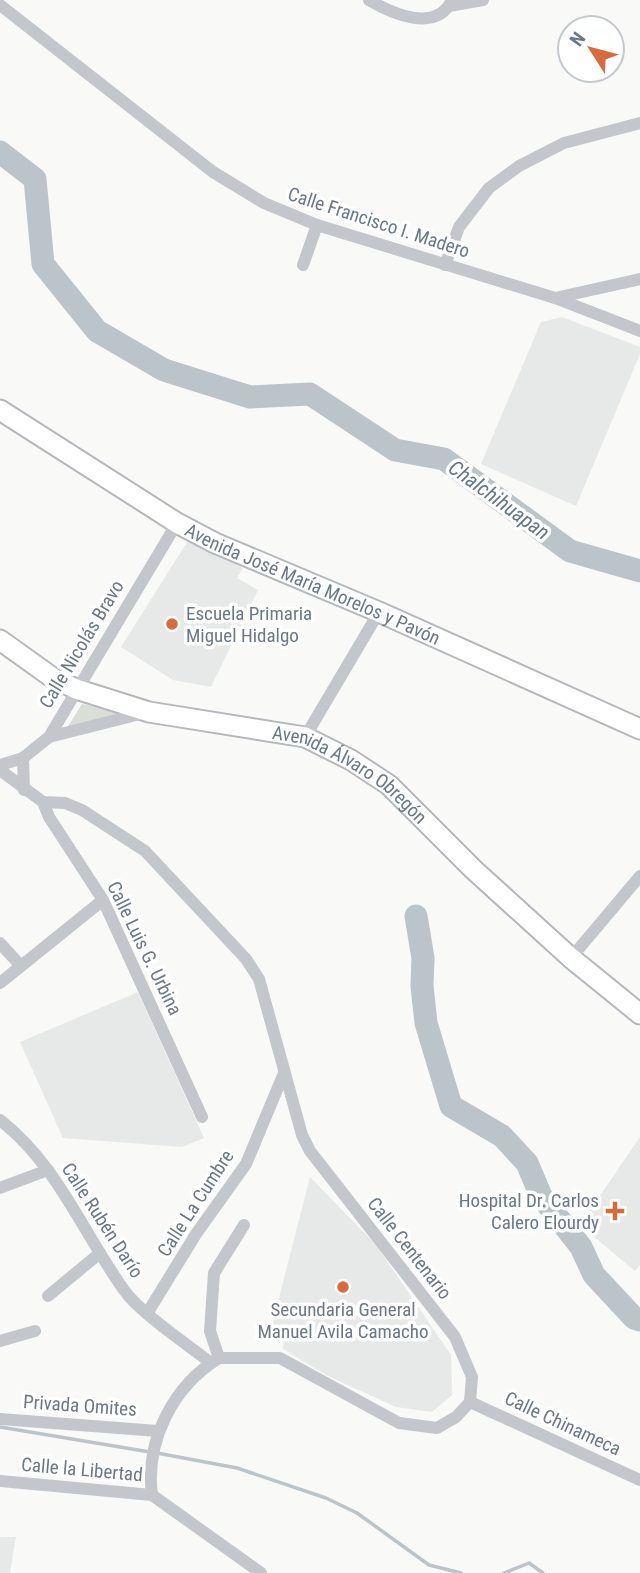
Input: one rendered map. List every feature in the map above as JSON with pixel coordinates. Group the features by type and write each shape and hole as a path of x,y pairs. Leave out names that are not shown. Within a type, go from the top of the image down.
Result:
{"main road":[{"name":"Avenida José María Morelos y Pavón","path":"0,410 177,523 640,730"},
{"name":"Avenida Álvaro Obregón","path":"0,640 53,678 76,689 149,712 305,737 351,760 389,785 571,958 640,1014"}],"street":[{"path":"369,0 395,15 414,19 433,15 450,3 483,0"},
{"name":"Calle Francisco I. Madero","path":"0,5 235,188 317,225 555,298 640,279"},
{"path":"445,265 459,227 489,188 519,166 564,143 640,123"},
{"path":"303,265 317,225"},
{"path":"555,298 640,331"},
{"name":"Calle Nicolás Bravo","path":"0,768 23,758 49,737 177,523"},
{"path":"305,737 379,612"},
{"path":"49,737 149,712"},
{"path":"23,758 24,790"},
{"path":"0,768 24,790 43,802"},
{"name":"Calle Luis G. Urbina","path":"43,802 49,817 103,900 202,1117"},
{"name":"Calle Centenario","path":"43,802 65,803 82,810 145,851 246,958 259,979 302,1135 310,1151 455,1337 472,1377 470,1402"},
{"path":"571,958 640,876"},
{"path":"0,983 103,900"},
{"path":"0,943 20,965"},
{"name":"Calle La Cumbre","path":"148,1312 196,1234 246,1164 284,1073"},
{"name":"Calle Rubén Darío","path":"0,1120 23,1138 48,1170 125,1293 215,1360"},
{"path":"0,1188 48,1170"},
{"path":"215,1360 210,1331 214,1273 244,1225"},
{"path":"48,1296 100,1253"},
{"path":"0,1341 35,1331"},
{"path":"152,1495 151,1465 157,1434 180,1393 215,1360 280,1358 399,1423 437,1428 456,1417 470,1402"},
{"name":"Calle Chinameca","path":"470,1402 640,1480"},
{"name":"Privada Omites","path":"0,1419 157,1434"},
{"name":"Calle la Libertad","path":"0,1481 152,1495 261,1573"}],"shaded area":[{"path":"562,317 640,347 640,354 576,506 481,464 541,322"},
{"name":"Escuela Primaria Miguel Hidalgo","path":"189,539 243,568 237,578 258,590 211,687 173,680 121,647"},
{"path":"82,704 122,713 67,728"},
{"path":"138,992 204,1138 182,1147 63,1138 20,1042"},
{"name":"Hospital Dr. Carlos Calero Elourdy","path":"640,1137 640,1265 635,1271 580,1225"},
{"name":"Secundaria General Manuel Avila Camacho","path":"310,1177 376,1245 451,1355 452,1395 432,1412 396,1407 328,1376 283,1349 284,1340 271,1329"},
{"path":"0,1537 16,1537 10,1573 0,1573"}],"waterway":[{"name":"Chalchihuapan","path":"0,152 35,179 43,264 97,331 164,370 250,397 310,394 395,450 444,459 570,551 640,571"},
{"path":"416,916 423,958 422,986 426,1023 451,1106 502,1136 527,1163 541,1196 581,1247 594,1275 634,1318 640,1320"},
{"path":"0,1427 150,1452"},
{"path":"157,1453 237,1468 326,1498 357,1513 429,1565 461,1573"},
{"path":"504,1573 529,1563 543,1573"}],"place":[{"name":"Escuela Primaria Miguel Hidalgo","path":"172,624"},
{"name":"Hospital Dr. Carlos Calero Elourdy","path":"615,1211"},
{"name":"Secundaria General Manuel Avila Camacho","path":"343,1287"}]}
